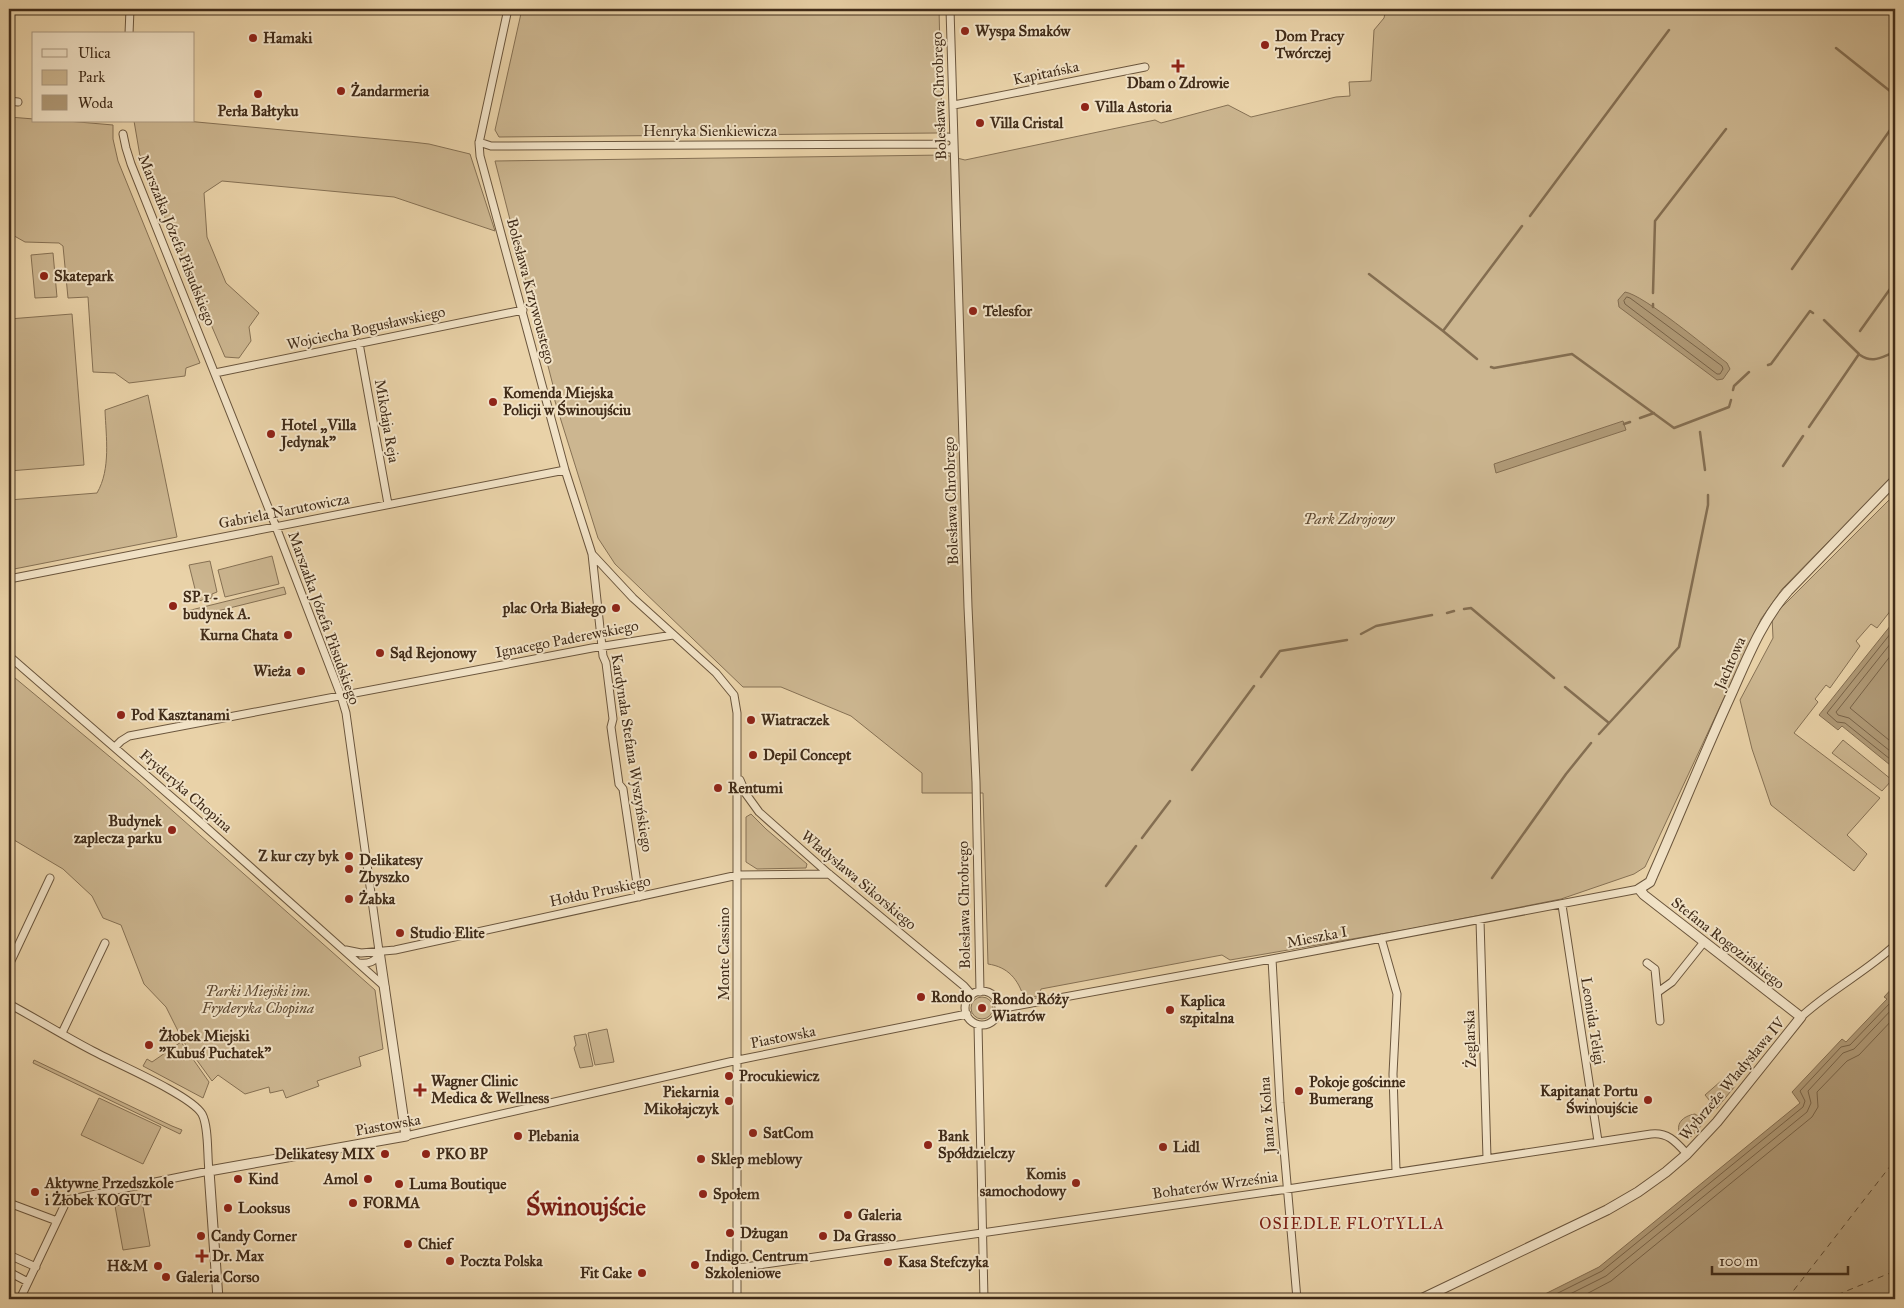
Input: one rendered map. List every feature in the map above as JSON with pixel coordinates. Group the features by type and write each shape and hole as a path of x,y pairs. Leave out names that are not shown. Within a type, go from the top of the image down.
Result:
{"street":[{"path":"129,32 130,9"},
{"name":"Bolesława Krzywoustego","path":"508,9 479,142 480,156 565,470 592,554 634,598 673,634"},
{"name":"Bolesława Chrobrego","path":"950,9 968,597 976,782 980,992"},
{"name":"Kapitańska","path":"954,105 1145,67"},
{"path":"9,101 18,102"},
{"name":"Marszałka Józefa Piłsudskiego","path":"123,134 131,164 276,527 346,713 406,1136"},
{"name":"Henryka Sienkiewicza","path":"479,142 491,146 942,144 945,137 954,136"},
{"name":"Wojciecha Bogusławskiego","path":"215,373 522,310"},
{"name":"Mikołaja Reja","path":"359,343 388,504"},
{"name":"Gabriela Narutowicza","path":"9,579 565,470"},
{"name":"Jachtowa","path":"1639,889 1650,882 1761,627 1774,606 1895,480"},
{"name":"Kardynała Stefana Wyszyńskiego","path":"592,554 602,646 614,719 611,726 620,784 624,789 639,897"},
{"name":"Ignacego Paderewskiego","path":"115,747 129,736 673,634"},
{"name":"Monte Cassino","path":"673,634 716,673 734,695 737,713 737,1299"},
{"name":"Fryderyka Chopina","path":"9,656 115,747 385,987"},
{"name":"Władysława Sikorskiego","path":"738,778 746,794 759,812 828,874 964,986 972,995"},
{"name":"Hołdu Pruskiego","path":"380,952 738,875 828,874"},
{"path":"9,965 50,878"},
{"name":"Mieszka I","path":"999,1009 1562,905 1639,889"},
{"name":"Stefana Rogozińskiego","path":"1639,889 1644,895 1801,1017"},
{"name":"Leonida Teligi","path":"1562,905 1598,1141"},
{"name":"Żeglarska","path":"1480,920 1487,1158"},
{"path":"1380,938 1396,984 1397,994 1393,1074 1396,1171"},
{"path":"1658,992 1672,982 1704,942"},
{"path":"62,1033 104,943"},
{"name":"Wybrzeże Władysława IV","path":"1421,1299 1607,1210 1638,1192 1687,1154 1717,1122 1801,1017 1818,1002 1895,945"},
{"path":"343,949 357,952 380,952"},
{"path":"358,963 367,964 373,962 380,952"},
{"name":"Jana z Kolna","path":"1272,959 1278,1067 1297,1299"},
{"path":"1647,963 1655,969 1660,1021"},
{"path":"980,992 986,992 994,997 999,1009 996,1017 991,1022 978,1025 971,1021 966,1014 966,1006 972,995 980,992"},
{"path":"9,1004 178,1094 195,1105 202,1114 206,1128 218,1299"},
{"name":"Piastowska","path":"20,1299 64,1204 73,1197 406,1136 738,1060 966,1014"},
{"path":"978,1025 984,1299"},
{"name":"Bohaterów Września","path":"738,1268 1662,1133 1671,1138 1687,1154"},
{"path":"9,1202 56,1222"},
{"path":"9,1255 36,1267"},
{"path":"9,1272 28,1282"}],"green space":[{"path":"522,9 939,9 942,129 937,133 499,137 495,130"},
{"name":"Park Zdrojowy","path":"1386,9 1895,9 1895,474 1782,589 1761,619 1645,867 1634,874 1561,899 1410,929 1230,960 1222,955 1041,989 1039,996 1024,998 1019,985 1007,971 988,964 983,793 922,793 922,773 851,716 781,687 743,687 615,564 598,538 554,398 556,397 495,161 945,155 965,160 1155,120 1161,123 1228,105 1251,117 1336,97 1350,96 1349,82 1371,81 1374,30 1384,18"},
{"path":"9,117 32,119 32,122 78,122 113,125 113,139 118,161 200,363 186,368 185,376 129,383 115,373 93,372 88,297 68,298 63,246 59,243 25,242 9,233"},
{"path":"134,122 195,122 429,144 470,154 495,231 394,197 222,181 204,193 207,237 226,283 259,313 249,327 251,341 239,358 225,357 141,162"},
{"name":"Skatepark","path":"53,253 57,297 35,298 31,255"},
{"path":"72,314 84,465 9,471 9,319"},
{"path":"148,395 177,537 9,570 9,500 97,493 106,463 105,410"},
{"path":"1895,494 1895,605 1877,628 1871,624 1856,641 1860,646 1830,688 1826,685 1815,699 1818,702 1794,733 1880,798 1847,835 1867,854 1854,871 1771,805 1752,749 1740,700 1773,638 1772,617"},
{"path":"272,556 279,584 225,597 218,570"},
{"path":"210,561 217,592 212,594 212,598 198,601 189,565"},
{"path":"284,587 286,594 189,618 187,611"},
{"name":"Parki Miejski im. Fryderyka Chopina","path":"9,673 139,781 375,990 383,1049 359,1057 361,1066 317,1081 319,1086 286,1098 283,1090 270,1093 269,1087 245,1094 218,1075 212,1081 183,1041 166,1007 144,984 121,925 103,918 92,896 63,869 9,837"},
{"path":"1843,740 1892,780 1882,791 1832,753"},
{"path":"751,814 807,864 806,868 757,869 746,862 746,817"},
{"path":"982,997 990,1000 993,1008 990,1016 982,1019 974,1016 971,1008 974,1000"},
{"path":"607,1029 614,1062 595,1065 588,1033"},
{"path":"586,1034 593,1066 580,1068 574,1048 576,1045 574,1036"},
{"path":"181,1042 209,1082 203,1098 143,1066 147,1059 152,1062"},
{"path":"34,1060 182,1130 180,1134 33,1063"},
{"path":"1721,1081 1727,1081 1735,1086 1717,1108 1713,1109 1708,1104 1710,1101 1705,1095"},
{"path":"99,1098 161,1127 143,1164 81,1135"},
{"path":"1695,1114 1704,1120 1701,1126 1691,1137 1683,1134 1681,1136 1679,1124 1683,1119"},
{"path":"142,1201 150,1246 123,1250 115,1206"}],"water":[{"path":"1625,292 1646,302 1727,363 1730,369 1723,379 1717,380 1619,307 1618,300"},
{"path":"1623,421 1626,430 1496,473 1494,464"},
{"path":"1895,620 1895,769 1842,726 1838,730 1819,715"},
{"path":"1895,985 1895,1299 1535,1299 1599,1267 1800,1103 1792,1092 1842,1039 1846,1042 1887,999 1884,997"}],"waterway":[{"path":"1530,216 1669,30"},
{"path":"1836,48 1895,95"},
{"path":"1792,269 1895,123"},
{"path":"1653,293 1655,221 1726,129"},
{"path":"1477,359 1443,331 1522,226"},
{"path":"1369,274 1443,331"},
{"path":"1860,331 1895,282"},
{"path":"1768,365 1771,364 1810,311 1813,313"},
{"path":"1809,427 1859,354 1824,320"},
{"path":"1860,355 1873,359 1895,352"},
{"path":"1491,367 1572,354 1674,428 1729,407 1731,400"},
{"path":"1733,390 1734,386 1749,372"},
{"path":"1640,418 1654,413"},
{"path":"1624,424 1630,422"},
{"path":"1700,432 1705,470"},
{"path":"1783,466 1803,436"},
{"path":"1599,734 1679,647 1708,505 1708,495"},
{"path":"1464,609 1471,608 1554,678"},
{"path":"1447,613 1454,611"},
{"path":"1361,634 1376,626 1432,615"},
{"path":"1261,677 1280,651 1347,640"},
{"path":"1192,770 1254,686"},
{"path":"1565,687 1609,723"},
{"path":"1492,878 1566,774 1591,743"},
{"path":"1142,838 1170,801"},
{"path":"1106,886 1136,846"}],"ferry route":[{"path":"1787,1299 1895,1160"},
{"path":"1827,1299 1895,1271"}],"place":[{"name":"Wyspa Smaków","path":"965,31"},
{"name":"Hamaki","path":"253,38"},
{"name":"Dom Pracy Twórczej","path":"1265,45"},
{"name":"Dbam o Zdrowie","path":"1178,66"},
{"name":"Żandarmeria","path":"341,91"},
{"name":"Perła Bałtyku","path":"258,94"},
{"name":"Villa Astoria","path":"1085,107"},
{"name":"Villa Cristal","path":"980,123"},
{"name":"Skatepark","path":"44,276"},
{"name":"Telesfor","path":"973,311"},
{"name":"Komenda Miejska Policji w Świnoujściu","path":"493,402"},
{"name":"Hotel „Villa Jedynak\"","path":"271,434"},
{"name":"SP 1 - budynek A.","path":"173,606"},
{"name":"plac Orła Białego","path":"616,608"},
{"name":"Kurna Chata","path":"288,635"},
{"name":"Sąd Rejonowy","path":"380,653"},
{"name":"Wieża","path":"301,671"},
{"name":"Pod Kasztanami","path":"121,715"},
{"name":"Wiatraczek","path":"751,720"},
{"name":"Depil Concept","path":"753,755"},
{"name":"Rentumi","path":"718,788"},
{"name":"Budynek zaplecza parku","path":"172,830"},
{"name":"Z kur czy byk","path":"349,856"},
{"name":"Delikatesy Zbyszko","path":"349,869"},
{"name":"Żabka","path":"349,899"},
{"name":"Studio Elite","path":"400,933"},
{"name":"Rondo","path":"921,997"},
{"name":"Rondo Róży Wiatrów","path":"982,1008"},
{"name":"Kaplica szpitalna","path":"1170,1010"},
{"name":"Żłobek Miejski \"Kubuś Puchatek\"","path":"149,1045"},
{"name":"Procukiewicz","path":"729,1076"},
{"name":"Wagner Clinic Medica & Wellness","path":"420,1090"},
{"name":"Pokoje gościnne Bumerang","path":"1299,1091"},
{"name":"Kapitanat Portu Świnoujście","path":"1648,1100"},
{"name":"Piekarnia Mikołajczyk","path":"729,1101"},
{"name":"SatCom","path":"753,1133"},
{"name":"Plebania","path":"518,1136"},
{"name":"Bank Spółdzielczy","path":"928,1145"},
{"name":"Lidl","path":"1163,1147"},
{"name":"Delikatesy MIX","path":"385,1154"},
{"name":"PKO BP","path":"426,1154"},
{"name":"Sklep meblowy","path":"701,1159"},
{"name":"Kind","path":"238,1179"},
{"name":"Amol","path":"368,1179"},
{"name":"Komis samochodowy","path":"1076,1183"},
{"name":"Luma Boutique","path":"399,1184"},
{"name":"Aktywne Przedszkole i Żłobek KOGUT","path":"35,1192"},
{"name":"Społem","path":"703,1194"},
{"name":"FORMA","path":"353,1203"},
{"name":"Looksus","path":"228,1208"},
{"name":"Galeria","path":"848,1215"},
{"name":"Dżugan","path":"730,1233"},
{"name":"Candy Corner","path":"201,1236"},
{"name":"Da Grasso","path":"823,1236"},
{"name":"Chief","path":"408,1244"},
{"name":"Dr. Max","path":"202,1256"},
{"name":"Poczta Polska","path":"450,1261"},
{"name":"Kasa Stefczyka","path":"888,1262"},
{"name":"Indigo. Centrum Szkoleniowe","path":"695,1265"},
{"name":"H&M","path":"158,1266"},
{"name":"Fit Cake","path":"642,1273"},
{"name":"Galeria Corso","path":"166,1277"}],"district":[{"name":"Świnoujście","path":"586,1206"},
{"name":"OSIEDLE FLOTYLLA","path":"1352,1223"}]}
